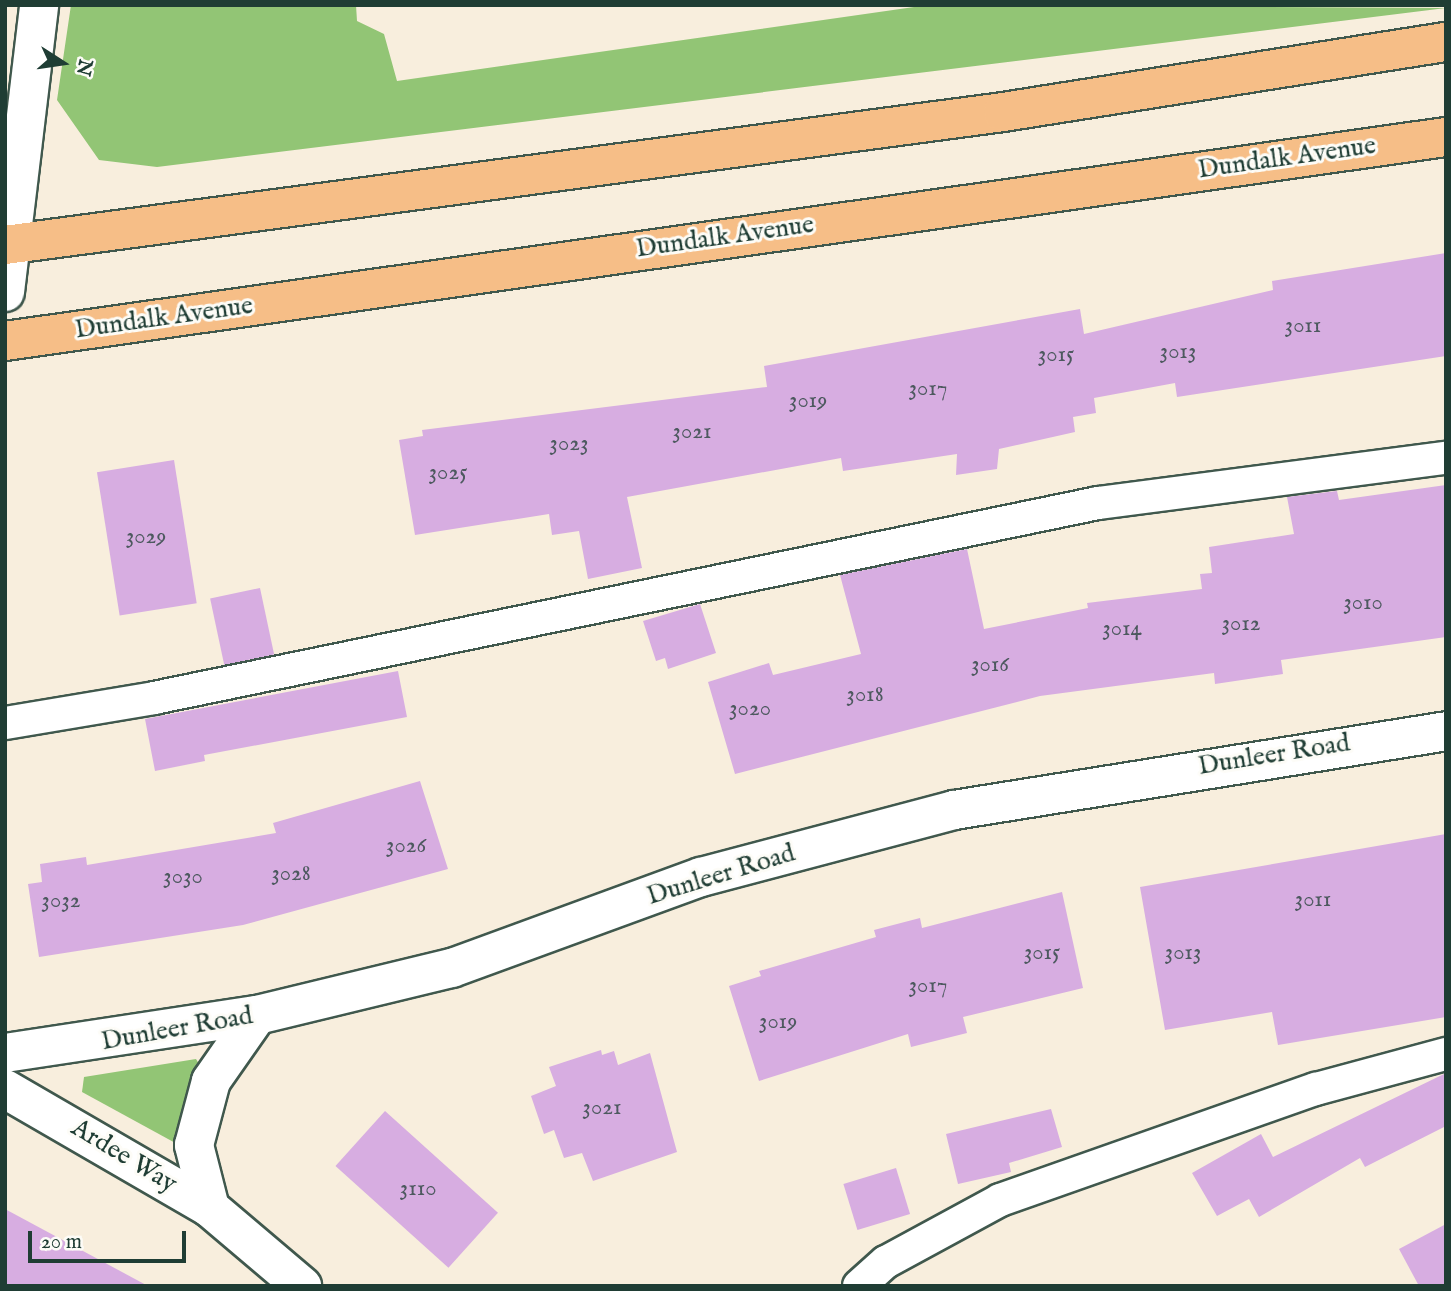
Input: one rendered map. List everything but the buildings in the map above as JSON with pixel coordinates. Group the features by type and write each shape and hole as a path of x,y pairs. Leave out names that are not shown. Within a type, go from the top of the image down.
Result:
{"main road":[{"path":"8,245 1003,112 1446,43"},
{"name":"Dundalk Avenue","path":"5,341 1446,137"}],"street":[{"path":"5,292 15,126 39,5"},
{"name":"Dunleer Road","path":"5,1053 257,1015 452,968 701,877 954,810 1446,731"},
{"path":"210,1208 194,1144 211,1081 257,1015"},
{"name":"Ardee Way","path":"5,1089 210,1208 302,1286"}],"lane":[{"path":"5,723 154,698 1098,503 1446,458"},
{"path":"859,1286 886,1262 1000,1200 1316,1089 1446,1054"}],"green space":[{"path":"71,5 356,5 357,21 384,34 397,81 928,5 1446,8 157,167 99,160 57,100"},
{"path":"196,1059 202,1069 179,1145 82,1092 84,1077"}]}
